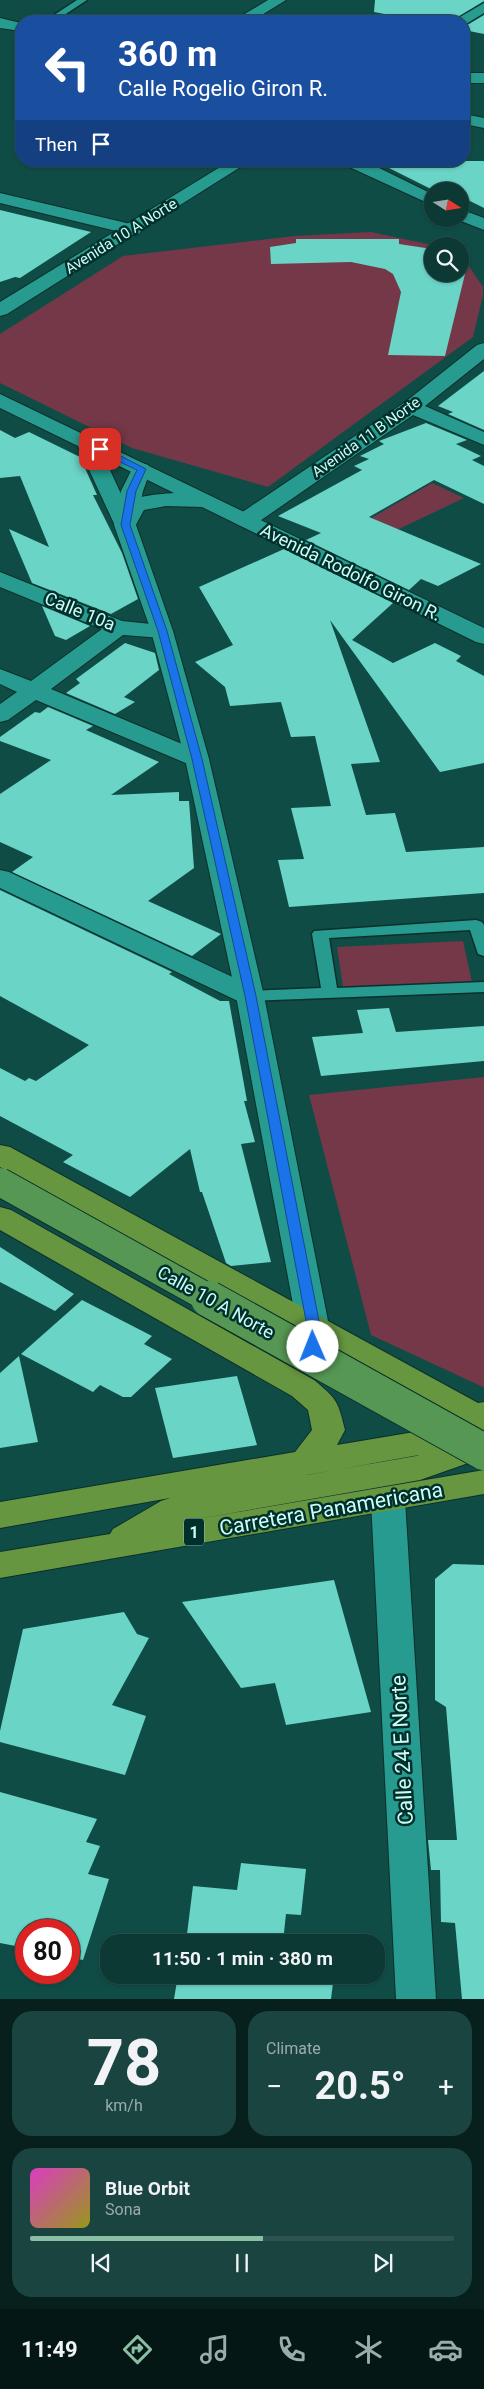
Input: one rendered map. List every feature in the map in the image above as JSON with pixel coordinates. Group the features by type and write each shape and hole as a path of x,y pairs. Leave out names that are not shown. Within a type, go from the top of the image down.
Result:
{"highway":[{"path":"0,1154 313,1326 481,1430"},
{"path":"0,1217 303,1388 324,1405 329,1430 318,1448 305,1463"},
{"path":"264,1366 281,1367 296,1364 305,1358 313,1347 313,1326"},
{"path":"0,1514 305,1463 481,1430"},
{"path":"112,1546 172,1510 420,1468 462,1452 473,1443 481,1430"},
{"name":"Carretera Panamericana","path":"0,1566 484,1482"},
{"path":"442,1490 484,1496"}],"main road":[{"name":"Calle 10 A Norte","path":"0,1182 481,1430"}],"street":[{"path":"253,15 279,0"},
{"path":"470,16 484,7"},
{"path":"1,23 15,26"},
{"path":"470,78 484,78"},
{"path":"470,120 484,123"},
{"name":"Avenida 10 A Norte","path":"0,310 133,230 233,167"},
{"path":"363,167 424,196"},
{"path":"0,198 133,230"},
{"path":"469,218 484,224"},
{"name":"Avenida 11 B Norte","path":"246,520 411,407 484,349"},
{"path":"0,400 88,443 125,525 162,631 197,759 250,996 313,1326"},
{"path":"411,407 484,439"},
{"name":"Avenida Rodolfo Giron R.","path":"88,443 484,637"},
{"path":"125,525 132,491 141,469"},
{"path":"125,525 136,506 149,502 164,499 183,500 219,506"},
{"name":"Calle 10a","path":"0,579 118,628 162,631"},
{"path":"0,715 118,628"},
{"path":"0,676 197,759"},
{"path":"0,878 250,996"},
{"name":"Calle 24 E Norte","path":"388,1500 416,1999"}],"lane":[{"path":"59,15 83,0"},
{"path":"330,993 320,934 476,925 484,950"},
{"path":"250,996 484,987"}],"shaded area":[{"path":"371,232 424,243 424,282 469,282 469,266 483,287 483,295 473,337 268,487 132,448 0,383 0,334 123,256 294,236"},
{"path":"432,483 464,498 357,549 335,539"},
{"path":"463,941 473,987 344,993 337,947"},
{"path":"484,1077 483,1387 371,1335 309,1095"}],"building":[{"path":"375,0 484,0 461,15 390,15 374,12"},
{"path":"484,15 484,34 470,31 470,23"},
{"path":"470,161 484,161 484,208 469,200 469,182 424,182 424,186 387,167 470,167"},
{"path":"0,210 91,232 20,278 15,277 0,282"},
{"path":"296,239 399,239 399,244 424,248 424,282 463,282 445,356 388,355 401,292 393,274 385,269 351,262 271,264 270,247 296,243"},
{"path":"484,371 484,430 448,414 453,412 438,406"},
{"path":"426,423 467,440 456,444 481,456 472,460 484,466 484,504 434,480 369,517 481,564 438,586 421,579 409,590 306,540 321,533 278,516 362,470 354,466 369,459 360,456 384,444 379,441"},
{"path":"0,430 15,438 29,432 80,457 97,495 93,495 122,553 138,599 111,614 32,583 9,529 49,547 20,476 0,478"},
{"path":"284,549 393,603 352,640 393,663 435,643 461,656 456,661 484,676 484,763 440,772 330,620 380,762 351,764 366,815 395,813 406,852 484,847 484,893 289,907 278,860 304,859 291,808 331,806 315,736 291,737 281,702 230,706 225,687 195,662 233,645 199,587"},
{"path":"42,606 90,626 66,640 55,636"},
{"path":"125,643 155,653 159,670 124,697 135,702 115,714 66,693 80,683 76,679"},
{"path":"48,707 93,726 86,730 159,762 111,795 179,792 179,801 189,801 194,868 148,901 221,934 192,956 12,872 33,857 0,842 0,794 51,760 0,741 0,737 35,712 40,713"},
{"path":"0,890 172,972 169,974 220,1001 229,1001 247,1101 244,1101 255,1142 241,1144 271,1262 231,1266 226,1263 202,1192 200,1192 190,1149 130,1197 63,1162 73,1155 0,1116 0,1068 25,1081 29,1078 36,1081 89,1045 0,996"},
{"path":"389,1008 396,1032 484,1026 484,1061 321,1076 312,1037 363,1033 357,1010"},
{"path":"0,1247 74,1294 55,1311 0,1282"},
{"path":"82,1300 152,1336 144,1344 172,1359 131,1397 123,1397 100,1385 93,1392 21,1354"},
{"path":"19,1356 38,1442 0,1448 0,1373"},
{"path":"237,1376 257,1445 173,1458 155,1388"},
{"path":"453,1564 484,1565 484,1999 462,1999 455,1923 441,1922 440,1870 431,1870 428,1840 457,1840 446,1707 435,1700 435,1579"},
{"path":"334,1580 371,1712 286,1725 275,1683 241,1688 182,1602"},
{"path":"124,1612 137,1634 149,1638 112,1705 146,1716 125,1775 0,1742 0,1731 23,1629"},
{"path":"0,1792 97,1819 86,1842 100,1846 88,1874 109,1879 83,1960 80,1959 80,1919 15,1919 15,1946 0,1943"},
{"path":"241,1863 306,1869 301,1915 286,1914 284,1934 187,1934 193,1886 237,1890"},
{"path":"176,1984 333,1984 331,1999 174,1999"}],"route":[{"path":"100,449 141,469 132,491 125,525 162,631 197,759 250,996 313,1326 313,1347"}]}
